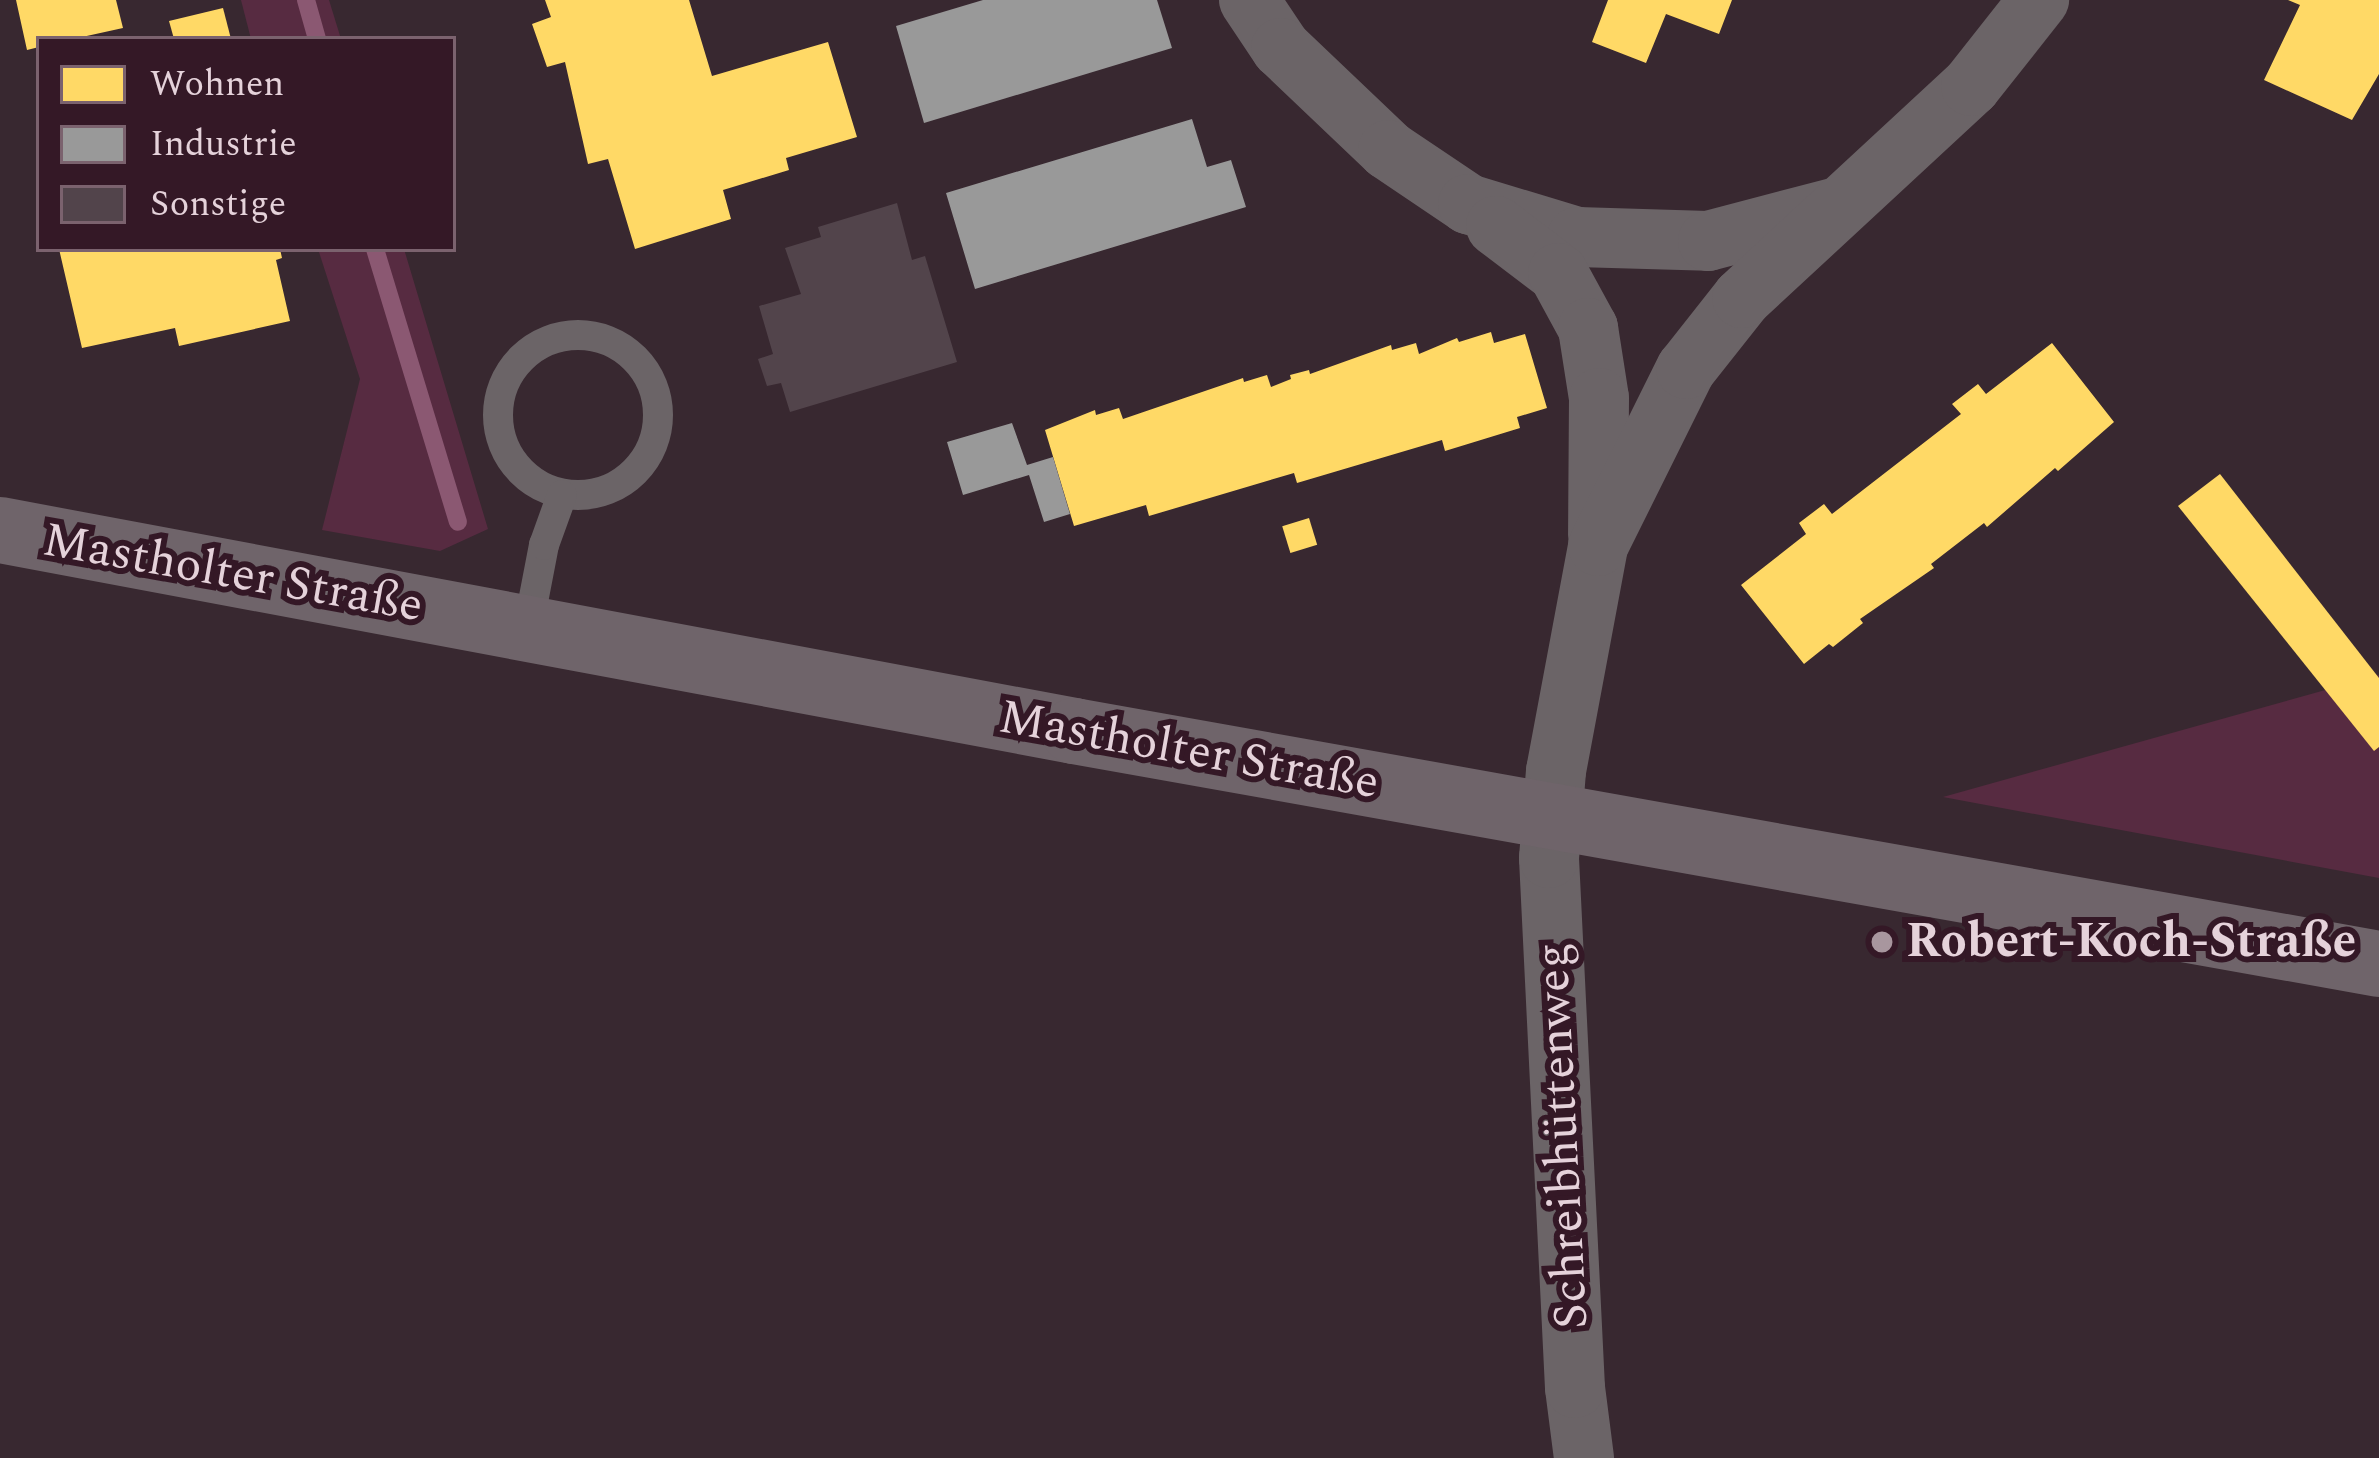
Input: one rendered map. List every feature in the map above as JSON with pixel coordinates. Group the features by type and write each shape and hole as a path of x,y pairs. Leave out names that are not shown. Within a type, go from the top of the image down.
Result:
{"street":[{"path":"1249,0 1281,48 1388,150 1558,273 1588,328 1598,398 1598,546 1550,814"},
{"path":"1598,546 1686,369 1742,298 1971,86 2039,0"},
{"path":"1468,204 1576,238 1708,242 1841,206"},
{"name":"Mastholter Straße","path":"0,530 2379,964"},
{"name":"Schreibhüttenweg","path":"1550,814 1574,1388 1584,1458"}],"lane":[{"path":"556,335 607,338 640,362 658,401 652,447 631,476 603,493 562,495 523,476 500,440 498,393 516,360 556,335"},
{"path":"528,628 544,544 562,495"}],"shaded area":[{"path":"241,0 329,0 340,36 250,36"},
{"path":"319,252 405,252 488,529 440,551 322,530 360,379"},
{"path":"2379,675 2379,878 1943,797"}],"building: Wohnen":[{"path":"16,0 116,0 123,28 87,36 36,36 36,48 27,50"},
{"path":"545,0 689,0 712,76 828,42 857,137 786,158 789,170 723,190 731,219 635,249 608,159 588,164 565,62 547,67 532,24 551,17"},
{"path":"1608,0 1732,0 1719,34 1666,14 1646,63 1592,42"},
{"path":"2288,0 2379,0 2379,74 2352,120 2264,80 2300,5"},
{"path":"223,8 230,36 173,36 169,21"},
{"path":"60,252 281,252 282,258 276,260 290,321 179,346 175,328 82,348"},
{"path":"1491,332 1494,343 1525,334 1547,408 1517,417 1520,428 1445,451 1442,440 1297,483 1294,473 1149,516 1146,505 1074,526 1045,430 1095,410 1096,415 1119,408 1123,419 1243,378 1244,382 1267,375 1271,387 1291,379 1290,375 1309,370 1310,374 1391,345 1392,350 1416,343 1419,354 1457,338 1459,342"},
{"path":"2052,343 2114,422 1987,527 1984,523 1931,564 1934,568 1804,664 1741,585 1806,534 1799,523 1824,504 1832,514 1961,414 1952,404 1978,384 1986,394"},
{"path":"2220,474 2379,678 2379,747 2374,751 2178,506"},
{"path":"1309,518 1317,545 1290,553 1282,526"}],"building: Industrie":[{"path":"983,0 1157,0 1172,48 924,123 896,26"},
{"path":"1192,119 1207,167 1231,160 1246,207 975,289 946,193"},
{"path":"1012,423 1027,465 1053,457 1070,514 1044,522 1029,475 963,495 947,442"}],"building: Sonstige":[{"path":"897,203 912,260 925,256 957,362 790,412 781,383 767,386 758,359 773,354 759,306 801,294 785,248 821,237 818,227"}],"waterway":[{"path":"306,0 316,36"},
{"path":"376,252 458,522"}],"place":[{"name":"Robert-Koch-Straße","path":"1882,942"}]}
